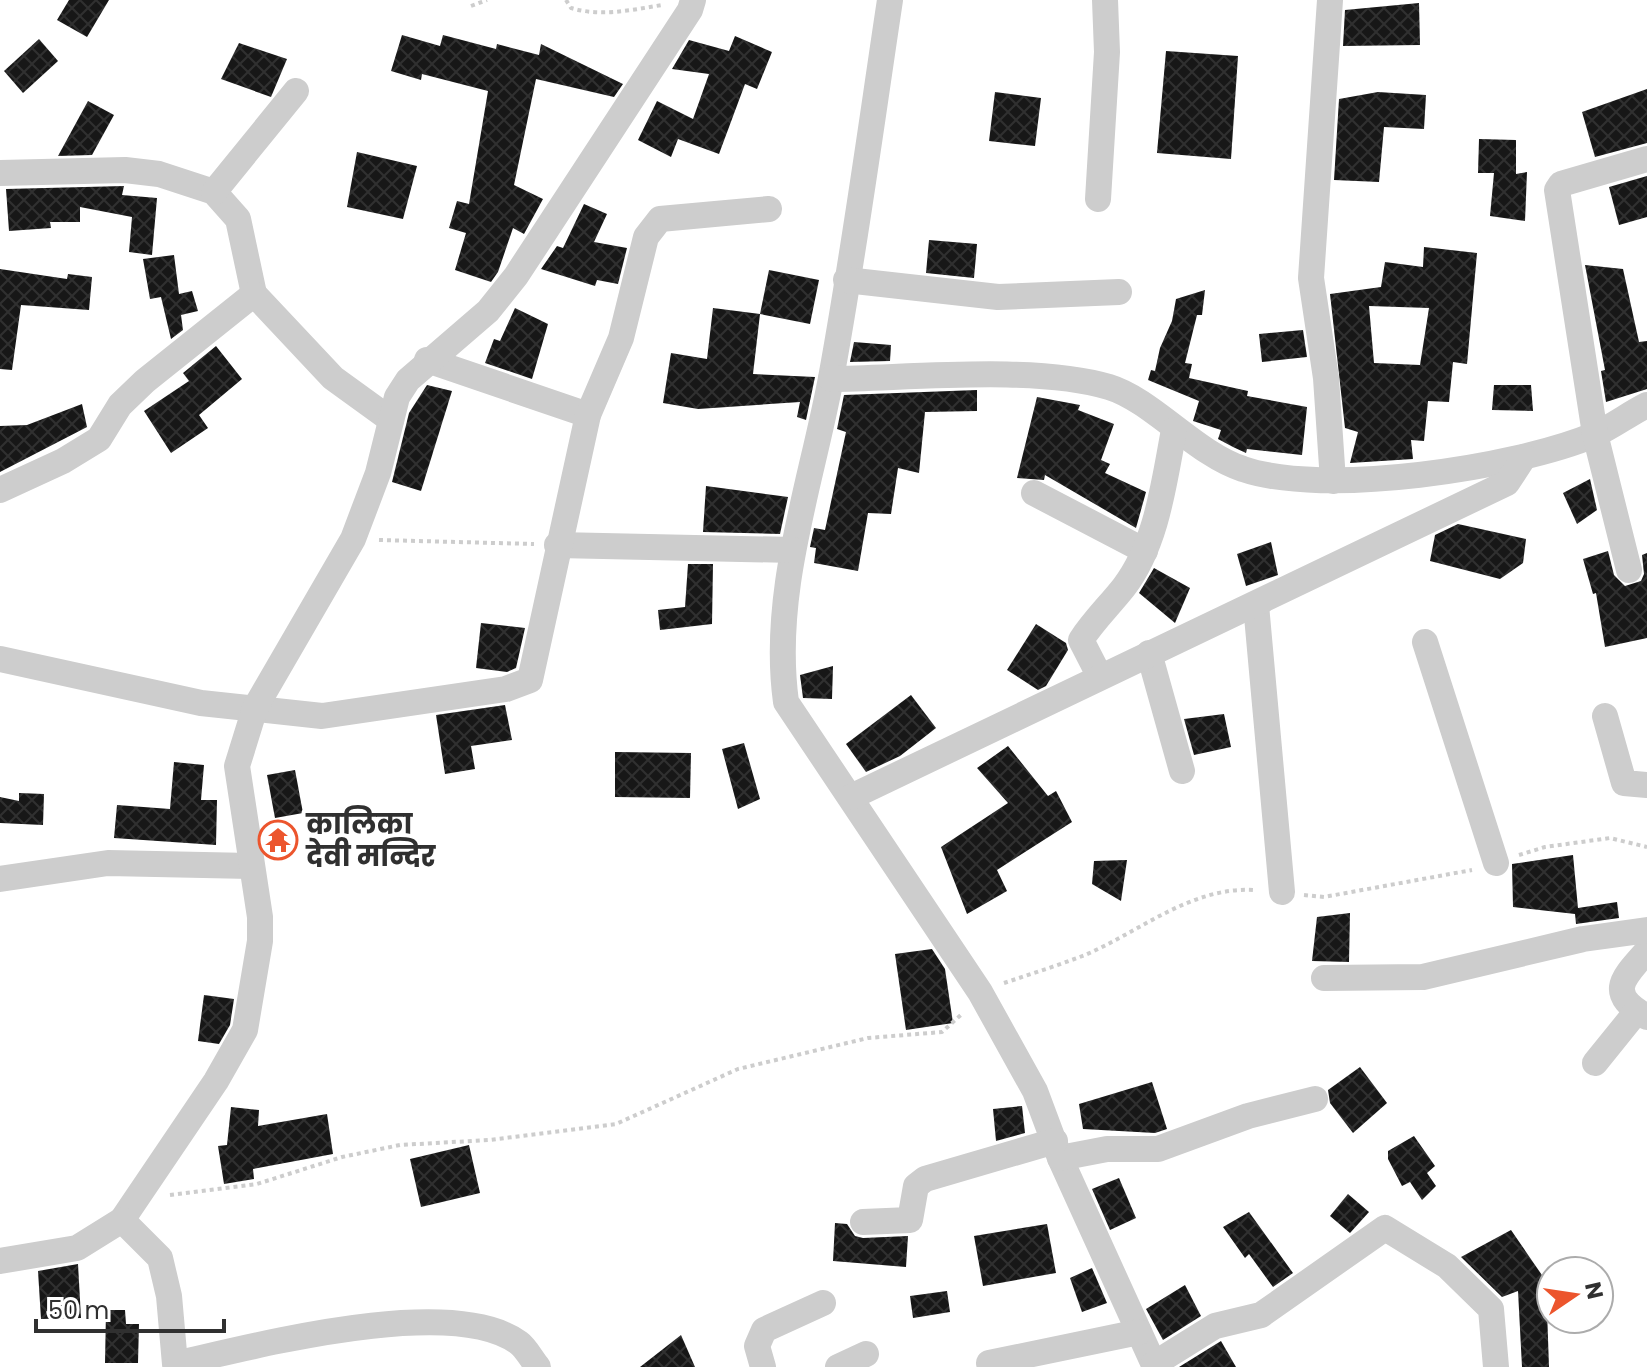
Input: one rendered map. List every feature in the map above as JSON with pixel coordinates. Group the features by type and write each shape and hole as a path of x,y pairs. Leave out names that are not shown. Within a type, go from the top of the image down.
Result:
{"street":[{"path":"0,1261 77,1248 129,1210 216,1081 245,1030 260,941 258,889 251,866 237,766 255,708 353,539 378,473 391,420 408,380 427,360 488,311 516,276 690,10 693,0"},
{"path":"890,0 831,379 793,550 781,660 786,702 980,992 1035,1091 1154,1366 1215,1326 1261,1315 1385,1228 1447,1266 1491,1309 1496,1367"},
{"path":"1098,199 1107,52 1105,0"},
{"path":"1330,0 1311,278 1326,378 1333,481"},
{"path":"214,192 296,91"},
{"path":"1629,570 1595,434 1557,190 1561,184 1647,159"},
{"path":"0,173 125,170 159,174 214,192 238,219 254,294 333,378 391,420"},
{"path":"0,659 201,703 322,716 506,689 530,680 557,545 588,415 621,338 646,237 660,219 769,209"},
{"path":"846,280 998,297 1119,292"},
{"path":"0,490 63,461 99,439 120,405 145,381 254,294"},
{"path":"427,360 588,415"},
{"path":"831,379 1014,376 1110,387 1174,430 1242,469 1290,479 1333,481 1413,476 1524,457 1595,434 1647,405"},
{"path":"1100,677 1081,640 1094,619 1124,586 1145,551 1174,430"},
{"path":"851,797 1507,483 1524,457"},
{"path":"1034,493 1145,551"},
{"path":"557,545 793,550"},
{"path":"1256,605 1282,892"},
{"path":"1425,642 1496,863"},
{"path":"1149,653 1182,771"},
{"path":"1605,716 1624,783 1647,785"},
{"path":"0,879 108,863 251,866"},
{"path":"1324,978 1423,977 1583,939 1647,930"},
{"path":"1595,1063 1642,1014 1623,997 1620,987 1624,977 1647,951"},
{"path":"863,1222 910,1220 916,1186 925,1179 1058,1150 1158,1149 1248,1116 1315,1099"},
{"path":"129,1210 163,1266 175,1366 342,1327 446,1323 492,1331 519,1343 538,1367"},
{"path":"763,1367 757,1346 764,1330 823,1303"},
{"path":"989,1363 1139,1332"},
{"path":"838,1367 866,1354"}],"path":[{"path":"471,6 487,0"},
{"path":"566,0 571,8 585,12 617,12 663,4"},
{"path":"353,539 557,545"},
{"path":"129,1210 257,1184 342,1157 400,1145 489,1140 616,1124 738,1069 868,1038 942,1032 953,1024 980,992 1086,954 1200,897 1234,889 1324,897 1458,875 1545,847 1610,838 1647,847"}],"building":[{"path":"69,0 109,0 87,37 57,20"},
{"path":"1419,3 1420,45 1343,46 1345,10"},
{"path":"402,35 440,46 443,35 496,49 497,44 539,55 541,44 623,84 614,97 536,79 514,185 543,199 524,234 513,228 498,272 491,282 455,270 466,233 449,228 457,201 469,204 488,91 422,74 421,80 391,71"},
{"path":"735,36 772,52 757,89 745,84 719,154 678,139 671,157 638,140 657,101 693,119 709,74 672,69 689,40 729,51"},
{"path":"39,39 58,61 23,93 4,71"},
{"path":"239,43 287,59 271,97 221,79"},
{"path":"1166,51 1238,56 1231,159 1157,153"},
{"path":"1647,89 1647,143 1595,157 1582,112"},
{"path":"995,92 1041,98 1035,146 989,141"},
{"path":"1378,92 1426,95 1424,129 1384,127 1379,182 1334,180 1339,99"},
{"path":"88,101 114,115 92,155 58,156"},
{"path":"1479,139 1516,140 1516,174 1527,172 1525,221 1490,216 1494,173 1478,173"},
{"path":"357,152 417,166 403,219 347,207"},
{"path":"1647,176 1647,217 1619,225 1609,187"},
{"path":"124,186 122,195 157,198 152,255 129,252 132,217 80,207 80,222 50,222 51,228 9,231 6,189"},
{"path":"584,204 607,214 594,242 627,248 618,284 597,280 595,286 541,269 557,246 563,248"},
{"path":"929,240 977,244 974,278 926,273"},
{"path":"1424,247 1477,253 1467,364 1453,362 1449,402 1428,401 1424,441 1411,440 1413,459 1350,463 1358,432 1345,428 1330,294 1381,287 1385,262 1423,267","holes":["1369,306 1429,308 1420,365 1374,363"]},
{"path":"174,255 179,294 192,291 198,311 181,315 183,330 171,339 161,297 150,299 143,259"},
{"path":"1585,265 1623,269 1639,342 1647,341 1647,389 1606,402 1601,371 1605,370"},
{"path":"0,269 67,279 68,274 92,277 89,310 21,305 12,370 0,369"},
{"path":"769,270 819,280 810,324 760,314"},
{"path":"1205,290 1202,315 1197,315 1185,363 1192,364 1189,378 1248,391 1247,396 1307,407 1302,455 1247,449 1246,453 1233,447 1218,439 1221,430 1193,421 1199,401 1148,380 1151,370 1155,371 1176,299"},
{"path":"515,308 548,324 532,379 485,363 494,339 500,341"},
{"path":"713,308 760,314 753,374 815,377 806,420 797,417 800,402 698,409 663,403 671,353 707,359"},
{"path":"1303,330 1307,357 1262,362 1259,334"},
{"path":"854,342 891,345 890,361 850,362"},
{"path":"216,346 242,379 199,415 208,428 171,453 144,411 189,381 183,373"},
{"path":"427,385 452,391 421,491 392,482 409,413"},
{"path":"1494,385 1531,385 1533,411 1492,410"},
{"path":"977,390 977,411 925,412 919,473 898,468 891,514 868,513 858,571 814,563 816,548 810,547 814,528 825,530 846,432 837,429 844,395"},
{"path":"1037,397 1080,405 1078,410 1114,424 1101,460 1110,464 1105,473 1146,492 1136,528 1045,475 1044,480 1017,478"},
{"path":"82,404 87,427 0,472 0,426 27,425"},
{"path":"1590,479 1597,510 1577,524 1563,493"},
{"path":"706,486 788,497 780,534 703,532"},
{"path":"1458,524 1526,539 1523,563 1500,579 1430,561 1435,535"},
{"path":"1271,542 1278,575 1246,586 1237,554"},
{"path":"1608,551 1614,575 1625,586 1641,581 1644,574 1642,555 1647,553 1647,638 1605,647 1596,593 1593,594 1583,559"},
{"path":"688,564 713,564 712,624 660,630 658,610 685,607"},
{"path":"1154,568 1190,588 1175,623 1139,593"},
{"path":"481,623 525,628 516,668 507,672 476,668"},
{"path":"1036,624 1066,643 1068,650 1046,686 1038,690 1007,670"},
{"path":"833,666 832,699 803,698 800,675"},
{"path":"911,695 936,728 900,756 866,772 846,744"},
{"path":"505,705 512,740 471,746 475,769 445,774 436,715"},
{"path":"1224,714 1231,747 1194,755 1184,719"},
{"path":"744,743 760,799 738,809 722,749"},
{"path":"1008,746 1048,796 1056,791 1072,822 997,870 1007,891 967,914 941,847 1008,803 977,768"},
{"path":"615,752 691,753 690,798 615,797"},
{"path":"174,762 204,765 201,800 217,800 216,845 114,838 117,805 170,809"},
{"path":"295,770 303,813 275,818 267,775"},
{"path":"19,793 44,794 43,825 0,823 0,797 19,801"},
{"path":"1573,855 1578,908 1617,902 1619,918 1576,924 1575,914 1513,907 1512,864"},
{"path":"1127,860 1121,901 1092,884 1094,861"},
{"path":"1350,913 1349,962 1312,961 1317,917"},
{"path":"932,949 945,969 953,1023 906,1030 895,954"},
{"path":"204,995 234,999 230,1025 219,1044 198,1041"},
{"path":"1360,1067 1387,1103 1353,1133 1330,1103 1328,1090"},
{"path":"1152,1082 1167,1129 1155,1133 1083,1129 1079,1104"},
{"path":"1022,1106 1025,1133 996,1141 993,1109"},
{"path":"231,1107 259,1110 258,1126 327,1114 333,1154 253,1169 254,1179 224,1184 218,1146 227,1145"},
{"path":"1414,1136 1435,1166 1427,1173 1436,1186 1422,1200 1410,1182 1402,1186 1388,1159 1388,1151"},
{"path":"469,1145 480,1193 421,1207 410,1159"},
{"path":"1119,1178 1136,1218 1110,1230 1092,1189"},
{"path":"1348,1194 1369,1212 1350,1233 1330,1216"},
{"path":"1249,1212 1293,1273 1273,1287 1249,1254 1245,1258 1223,1227"},
{"path":"835,1223 847,1224 855,1236 863,1238 908,1236 906,1267 833,1261"},
{"path":"1047,1224 1056,1273 983,1286 974,1236"},
{"path":"1511,1230 1535,1265 1535,1335 1548,1335 1549,1367 1522,1367 1518,1291 1502,1297 1461,1257"},
{"path":"78,1264 81,1318 41,1319 38,1271"},
{"path":"1092,1268 1107,1303 1082,1312 1070,1278"},
{"path":"1185,1285 1201,1316 1163,1340 1146,1309"},
{"path":"947,1291 950,1312 913,1318 910,1296"},
{"path":"106,1310 125,1310 126,1324 139,1324 138,1363 105,1363"},
{"path":"681,1335 695,1367 640,1367"},
{"path":"1221,1341 1236,1367 1179,1367"}],"place":[{"name":"कालिका देवी मन्दिर","path":"278,840"}]}
